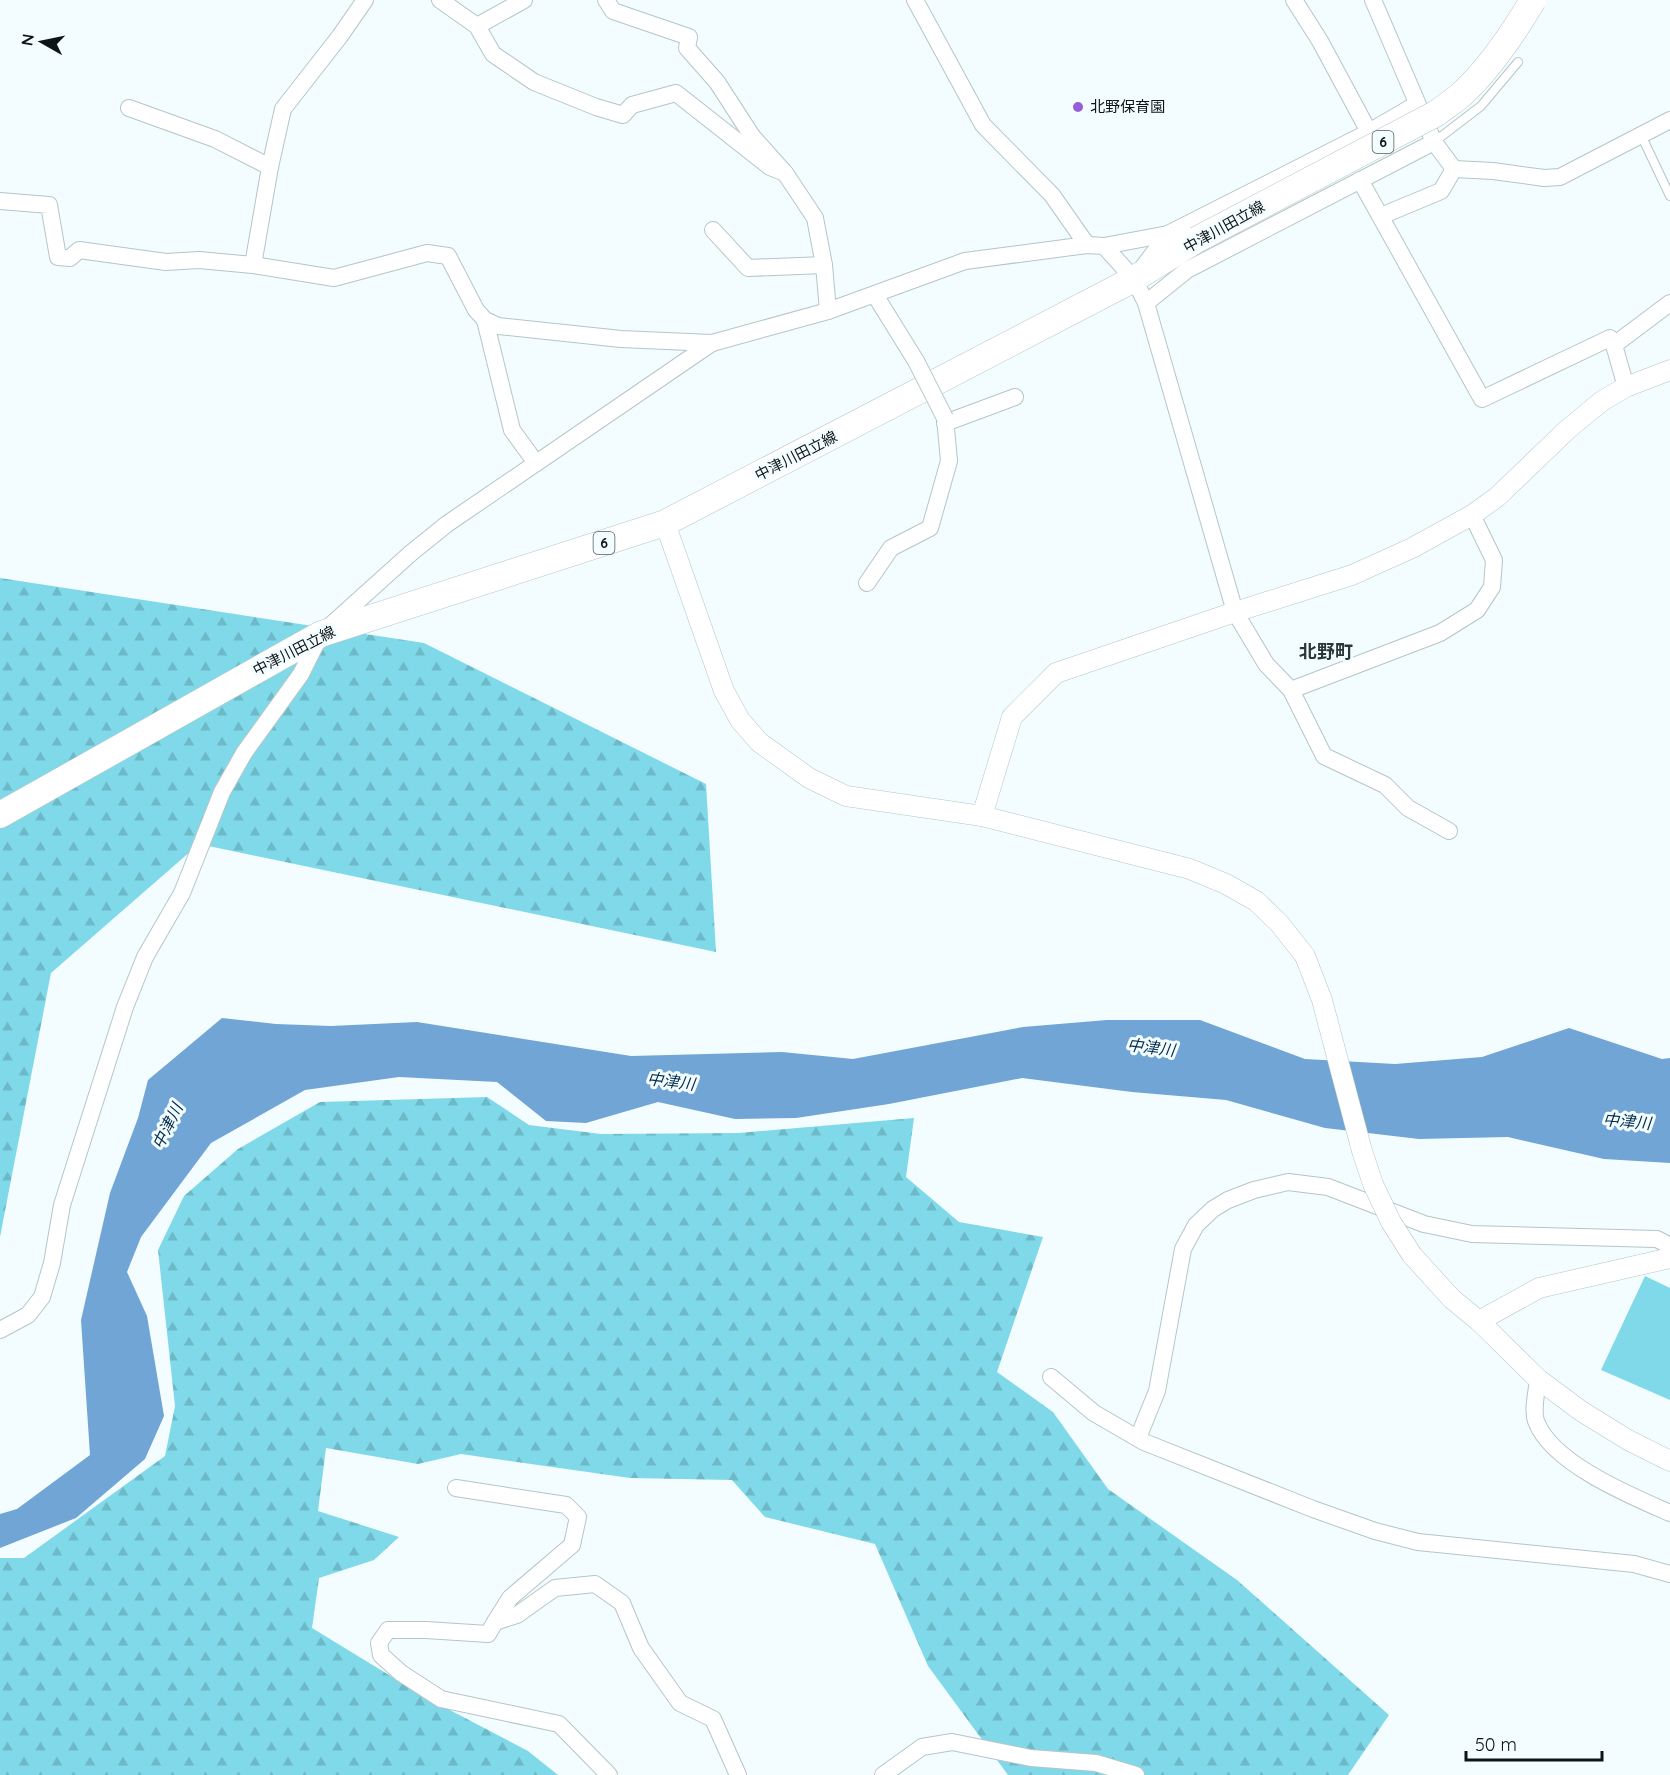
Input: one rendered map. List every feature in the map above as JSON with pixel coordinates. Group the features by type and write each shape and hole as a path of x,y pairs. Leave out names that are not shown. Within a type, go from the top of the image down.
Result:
{"main road":[{"name":"中津川田立線","path":"0,814 321,634 665,523 1134,279 1196,240 1437,113 1466,91 1495,58 1533,0"}],"street":[{"path":"253,265 270,167 283,109 340,36 364,0"},
{"path":"440,0 477,26 493,54 534,82 596,107 624,115 632,105 676,93 770,167 785,172"},
{"path":"477,26 524,0"},
{"path":"606,0 613,11 689,37 687,48 717,82 752,136 785,172 815,218 824,265 828,311"},
{"path":"915,0 983,125 1052,195 1095,245 1134,279 1146,303 1235,612 1266,664 1291,690 1324,756 1385,784 1408,808 1449,831"},
{"path":"1294,0 1320,41 1369,132"},
{"path":"1373,0 1434,142 1454,169"},
{"path":"0,1330 28,1315 42,1297 52,1263 62,1205 125,1007 145,957 182,893 222,792 244,753 302,674 321,634 411,553 447,524 712,343 828,311 965,261 1168,234 1369,132 1418,104"},
{"path":"129,108 215,140 270,167"},
{"path":"1454,169 1493,171 1544,178 1560,177 1670,120"},
{"path":"1146,303 1186,270 1434,142"},
{"path":"1381,216 1441,191 1454,169"},
{"path":"1360,180 1482,399 1610,338 1626,387"},
{"path":"0,201 49,205 58,257 70,258 79,250 166,262 199,260 253,265 334,278 427,253 448,256 476,310 485,320 498,326 599,336 712,343"},
{"path":"713,230 748,268 824,265"},
{"path":"1134,279 1168,234"},
{"path":"867,583 891,548 930,528 949,461 945,421 916,361 875,295"},
{"path":"1614,345 1670,303"},
{"path":"485,320 512,430 536,463"},
{"path":"982,816 1012,717 1056,674 1235,612 1352,575 1412,548 1472,515 1497,497 1602,400 1626,387 1670,370"},
{"path":"945,421 1015,397"},
{"path":"1291,690 1440,633 1477,610 1492,587 1494,560 1472,515"},
{"path":"665,523 724,691 740,720 759,742 809,778 846,796 982,816 1190,869 1226,884 1256,902 1278,923 1305,956 1322,1000 1373,1184 1391,1222 1412,1255 1452,1299 1479,1321 1538,1379 1581,1411 1628,1440 1670,1461"},
{"path":"1138,1438 1157,1391 1183,1249 1196,1225 1213,1209 1228,1200 1254,1190 1288,1182 1328,1187 1424,1224 1472,1234 1658,1239 1670,1246"},
{"path":"1479,1321 1539,1288 1670,1258"},
{"path":"1052,1377 1094,1413 1138,1438 1313,1509 1375,1531 1418,1542 1634,1563 1670,1574"},
{"path":"1538,1379 1535,1419 1545,1438 1559,1453 1622,1492 1670,1513"},
{"path":"456,1488 566,1505 578,1517 572,1545 510,1598 488,1634 388,1630 379,1643 381,1655 401,1673 441,1699 559,1724 609,1775"},
{"path":"495,1622 517,1615 555,1588 595,1584 622,1603 641,1648 680,1703 713,1719 738,1775"},
{"path":"883,1775 922,1747 952,1742 1031,1758 1096,1763 1136,1775"}],"lane":[{"path":"1434,142 1480,106 1518,62"},
{"path":"1641,135 1670,196"}],"green space":[{"path":"0,578 424,643 706,784 716,952 199,844 51,973 0,1237"},
{"path":"487,1097 529,1125 601,1134 739,1133 914,1118 906,1177 959,1222 1043,1237 997,1372 1053,1412 1108,1489 1237,1580 1389,1715 1348,1775 1008,1775 928,1666 875,1544 765,1517 732,1480 630,1478 461,1454 418,1464 326,1448 318,1511 399,1537 374,1560 319,1578 312,1628 425,1697 528,1751 558,1775 0,1775 0,1558 24,1558 165,1456 175,1406 158,1250 184,1196 238,1149 320,1102"},
{"path":"1645,1276 1670,1288 1670,1400 1601,1370"}],"water":[{"name":"中津川","path":"222,1018 276,1024 331,1026 417,1022 631,1056 782,1052 853,1059 1023,1027 1107,1020 1200,1020 1305,1059 1395,1064 1482,1057 1569,1028 1662,1059 1670,1058 1670,1163 1604,1159 1508,1137 1419,1139 1325,1128 1226,1100 1132,1092 1022,1078 889,1104 796,1118 735,1119 658,1102 586,1123 546,1121 497,1082 399,1077 305,1090 211,1143 141,1237 127,1272 147,1316 164,1416 145,1459 76,1518 0,1548 0,1514 17,1509 90,1455 81,1320 110,1193 138,1118 148,1080"}],"place":[{"name":"北野保育園","path":"1078,107"}],"district":[{"name":"北野町","path":"1326,652"}]}
